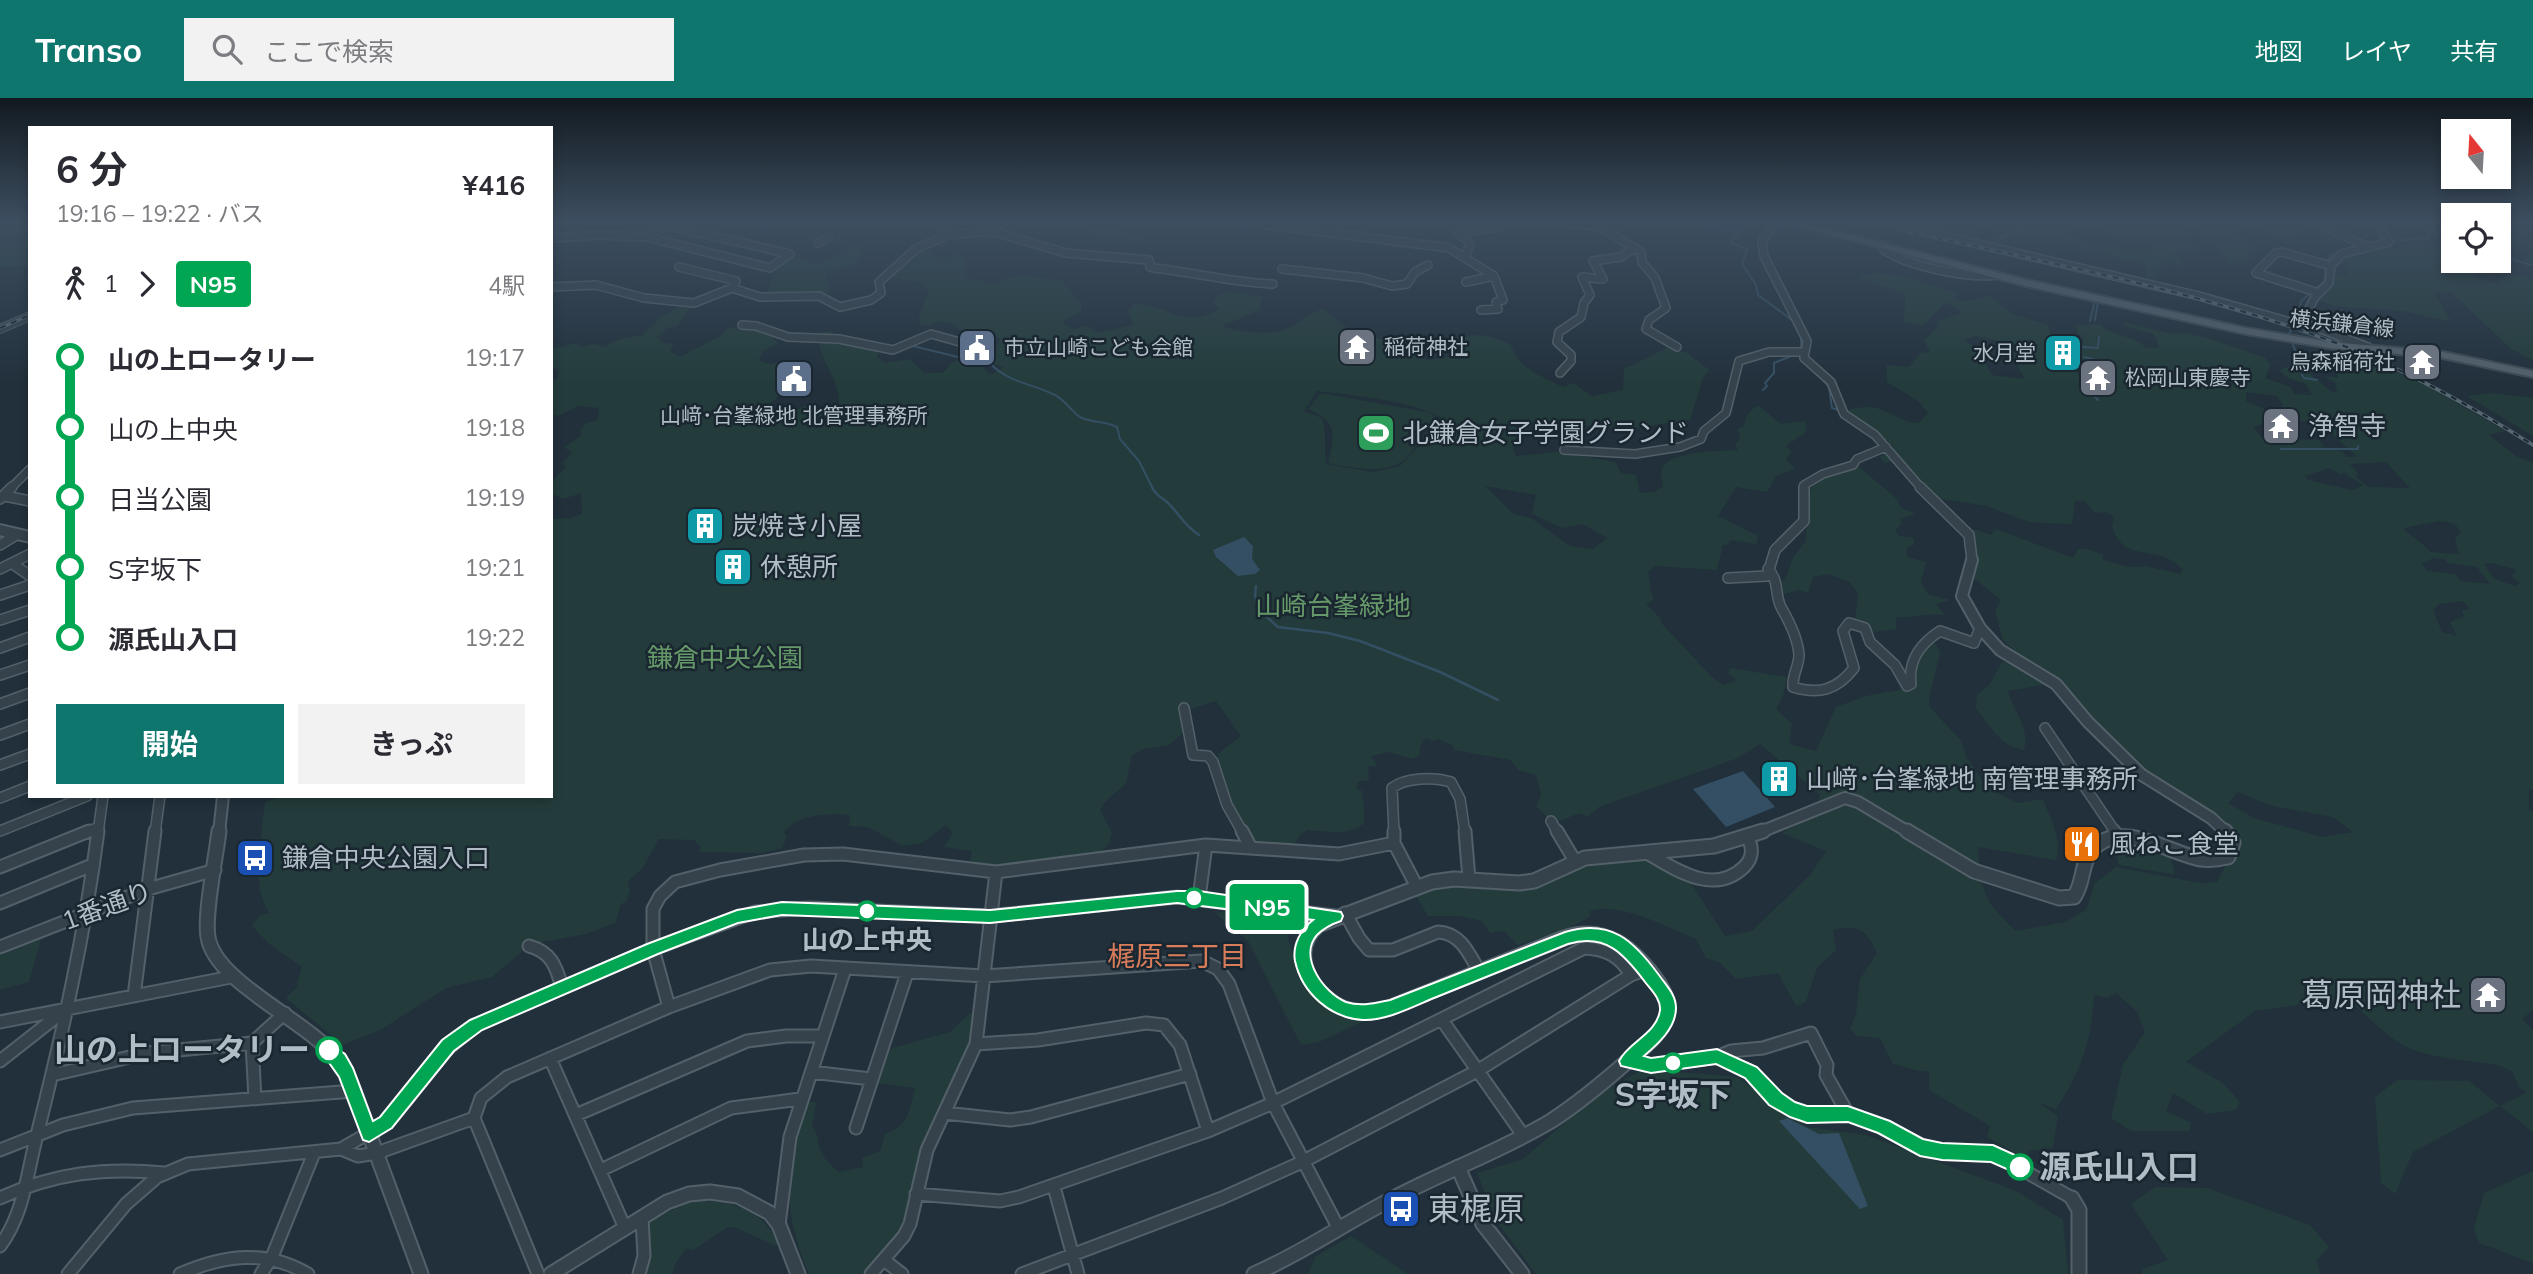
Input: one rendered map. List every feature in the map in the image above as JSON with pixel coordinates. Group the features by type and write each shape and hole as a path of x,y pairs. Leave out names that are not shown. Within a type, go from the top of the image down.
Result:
{"main road":[{"name":"横浜鎌倉線","path":"1997,275 2246,331 2330,345 2461,358 2533,374"}],"street":[{"path":"553,287 596,285 648,299 694,303 732,288 736,281 712,275"},
{"path":"732,288 760,297 819,296 836,306 848,306 879,295 877,282 886,275"},
{"path":"1203,275 1243,284 1273,284"},
{"path":"1335,275 1400,286 1407,284 1413,275"},
{"path":"1560,373 1572,360 1571,355 1557,342 1556,336 1562,326 1581,317 1584,303 1590,295 1582,277 1603,279 1601,275"},
{"path":"1652,275 1666,308 1649,320 1646,329 1676,346"},
{"path":"1254,1274 1279,1265 1391,1199 1523,1135 1584,1097 1654,1037 1664,1024 1668,1011 1667,999 1632,951 1615,940 1580,934 1377,1011 1364,1013 1343,1008 1326,999 1318,990 1305,967 1302,954 1308,933 1323,921 1417,887 1454,879 1534,881 1575,861 1714,846 1748,837 1845,798 1858,802 1974,871 2067,899 2080,891 2089,855 2094,847 2119,838 2144,838 2207,862 2228,857 2233,843 2228,834 2211,818 2142,775 2079,712 2056,684 2008,657 1980,628 1962,596 1972,560 1969,535 1908,476 1875,435 1844,414 1833,385 1807,361 1803,352 1807,341 1774,275"},
{"path":"2109,275 2296,322 2368,347"},
{"path":"2262,275 2314,291"},
{"path":"2296,322 2306,311 2314,291 2330,280 2329,275"},
{"path":"1466,282 1494,276 1503,300 1496,302 1498,309 1481,310"},
{"path":"0,329 28,317"},
{"path":"742,325 753,325 788,338 839,339 893,350 931,334 967,344"},
{"path":"1564,450 1653,453 1693,444 1726,413 1739,361 1769,352 1803,352"},
{"path":"1728,578 1768,576 1767,565 1784,535 1804,521 1804,485 1834,469 1853,466 1857,459 1886,447"},
{"path":"28,471 3,497 28,501"},
{"path":"0,530 28,536"},
{"path":"0,545 18,534"},
{"path":"0,569 28,555"},
{"path":"13,564 28,575"},
{"path":"1768,569 1775,576 1782,608 1788,616 1795,637 1799,657 1792,676 1793,687 1808,693 1822,693 1839,684 1854,668 1843,631 1849,623 1865,628 1870,642 1895,665 1907,686 1911,684 1914,655 1928,638 1940,631 1974,643 1980,628"},
{"path":"0,595 28,586"},
{"path":"0,620 28,611"},
{"path":"0,648 28,638"},
{"path":"0,675 28,666"},
{"path":"0,704 28,694"},
{"path":"1184,708 1193,755 1208,756 1213,762 1227,805 1250,846"},
{"path":"0,735 28,725"},
{"path":"2045,728 2119,838"},
{"path":"0,765 28,755"},
{"path":"1417,887 1394,843 1392,788 1396,783 1448,781 1459,794 1469,880"},
{"path":"0,798 28,787"},
{"path":"0,831 82,798"},
{"path":"0,1246 13,1225 52,1074 85,913 103,798"},
{"path":"134,996 160,798"},
{"path":"223,798 208,937 221,964 231,976 285,1013 339,1060 354,1091 421,1274"},
{"path":"1551,821 1575,861"},
{"path":"0,867 99,827"},
{"path":"1646,852 1691,876 1721,882 1736,875 1751,861 1753,850 1748,837"},
{"path":"669,1007 653,949 653,909 660,896 675,882 709,872 813,854 843,854 996,872 1206,845 1339,854 1394,843"},
{"path":"1199,898 1206,845"},
{"path":"0,903 92,866"},
{"name":"1番通り","path":"0,947 148,889 215,870"},
{"path":"871,1274 910,1224 927,1150 976,1044 996,872"},
{"path":"68,1274 134,1197 165,1173 188,1164 341,1149 386,1123 423,1073 461,1034 489,1017 737,917 782,908 990,916 1177,897 1199,898 1340,915 1366,948 1373,952 1383,953 1438,932 1447,932 1455,935 1479,971"},
{"path":"528,946 545,951 555,961 562,987"},
{"path":"916,1194 1000,1201 1054,1187 1208,1131 1442,1020 1584,948 1597,948 1611,953 1619,958 1631,975"},
{"path":"538,1274 474,1118 481,1098 494,1085 669,1007 770,970 811,966 984,976 1191,961 1211,964 1224,974 1230,984 1273,1102 1339,1229"},
{"path":"779,1225 790,1137 800,1099 845,969"},
{"path":"1022,1274 1222,1198 1302,1162 1478,1071 1631,975 1647,969"},
{"path":"856,1128 907,973"},
{"path":"0,1022 231,976"},
{"path":"0,1061 66,1009"},
{"path":"52,1074 147,1053 252,1043 285,1013"},
{"path":"1442,1020 1523,1135"},
{"path":"976,1044 1038,1040 1154,1023 1164,1026 1174,1035 1208,1131"},
{"path":"1627,1061 1651,1066 1717,1056 1731,1051 1763,1048 1811,1033 1826,1065 1826,1075 1848,1114"},
{"path":"576,1115 747,1041 821,1036"},
{"path":"252,1043 255,1099"},
{"path":"1717,1056 1751,1073 1775,1099 1790,1109 1807,1115 1848,1114 1883,1126 1920,1147 1931,1150 1993,1153 2072,1198 2078,1210 2079,1274"},
{"path":"550,1058 625,1227"},
{"path":"811,1072 871,1079"},
{"path":"944,1113 1010,1120 1031,1117 1190,1074"},
{"path":"0,1150 37,1134 92,1116 133,1108 354,1091"},
{"path":"601,1170 731,1108 800,1099"},
{"path":"341,1149 358,1156 377,1153 474,1118"},
{"path":"261,1274 272,1257 314,1153"},
{"path":"1458,1167 1483,1224 1522,1274"},
{"path":"0,1198 24,1185 96,1169 133,1169 165,1173"},
{"path":"1054,1187 1078,1274"},
{"path":"551,1274 667,1202 689,1194 710,1192 738,1196 760,1206 779,1225 798,1274"},
{"path":"639,1274 644,1256 642,1218"},
{"path":"180,1274 205,1263 230,1257 272,1257 294,1264 308,1274"},
{"path":"884,1260 902,1274"}],"green space":[{"path":"776,275 826,275 830,291 827,294 768,296 770,282"},
{"path":"890,275 964,275 993,285 1016,276 1061,280 1081,303 1081,312 1062,322 1073,329 1088,326 1096,333 1133,325 1128,310 1134,304 1195,318 1219,309 1213,302 1218,295 1229,292 1266,297 1262,299 1259,310 1223,326 1249,332 1278,331 1287,329 1323,309 1355,334 1401,342 1414,355 1429,360 1460,355 1452,346 1466,337 1488,336 1511,345 1525,366 1539,375 1563,387 1573,383 1592,396 1623,390 1624,369 1667,348 1687,353 1709,370 1703,378 1690,420 1627,429 1540,421 1517,433 1513,450 1516,456 1558,452 1615,462 1621,473 1636,475 1640,493 1655,492 1663,486 1662,469 1674,458 1696,453 1738,450 1735,445 1740,438 1738,429 1744,426 1748,414 1756,407 1759,406 1781,424 1805,421 1806,432 1786,446 1792,451 1786,459 1795,469 1776,476 1767,492 1736,487 1718,516 1758,536 1756,544 1731,540 1727,545 1723,545 1717,570 1655,566 1648,572 1654,600 1646,604 1713,678 1724,685 1736,680 1728,673 1730,668 1787,677 1783,696 1776,709 1792,724 1789,744 1816,751 1836,707 1866,696 1916,687 1916,665 1925,647 1935,643 1940,653 1929,706 1961,741 1967,758 1987,788 2018,803 2043,799 2055,829 2058,845 2056,860 1978,847 1986,894 1996,911 2016,931 2065,922 2086,910 2095,883 2116,867 2200,883 2217,882 2237,844 2140,769 2052,673 2019,654 2003,640 1995,611 2001,600 1971,576 1970,530 1991,535 1996,529 2073,558 2078,549 2088,549 2103,555 2103,560 2124,566 2145,566 2180,574 2183,570 2164,557 2133,550 2124,545 2117,538 2112,525 2112,515 2106,512 2095,513 2084,501 2075,501 2072,524 2029,522 1987,506 1935,498 1901,460 1884,463 1880,457 1894,448 1883,437 1857,421 1847,410 1870,407 1919,423 1928,413 1917,400 1887,382 1887,365 1909,367 1921,353 1930,352 1924,340 1937,328 1938,321 1962,313 1946,302 1922,326 1904,322 1905,294 1858,277 1896,275 1958,293 1954,298 1963,301 1989,296 2015,315 2049,325 2050,333 2055,337 2059,362 2087,378 2086,367 2090,361 2075,356 2076,351 2083,348 2083,337 2078,333 2076,325 2100,324 2146,348 2159,347 2154,334 2128,327 2124,325 2125,322 2171,334 2184,333 2205,337 2265,358 2271,365 2265,378 2291,387 2294,394 2312,395 2305,383 2290,379 2279,370 2287,367 2301,369 2332,392 2337,392 2335,382 2323,376 2339,378 2333,367 2342,357 2366,358 2429,387 2505,431 2489,435 2516,456 2533,463 2533,790 2529,790 2529,809 2533,812 2533,1010 2522,1019 2533,1030 2533,1132 2500,1106 2526,1093 2519,1087 2512,1071 2498,1065 2442,1057 2411,1049 2384,1032 2345,998 2255,1011 2186,1062 2223,1083 2240,1102 2236,1110 2207,1114 2173,1093 2166,1111 2191,1123 2189,1131 2131,1131 2111,1118 2123,1065 2145,1032 2137,1012 2116,993 2107,998 2094,995 2088,1041 2072,1082 2056,1109 2039,1103 2058,1116 2053,1147 2029,1151 2026,1159 1987,1137 1990,1126 1929,1090 1929,1071 1893,1064 1880,1038 1857,1036 1850,1029 1856,1014 1860,979 1877,953 1861,931 1850,928 1833,930 1836,950 1817,968 1806,1002 1796,1006 1778,973 1736,979 1719,962 1706,958 1696,939 1629,913 1601,909 1590,911 1590,917 1564,930 1517,945 1504,931 1490,933 1482,921 1460,916 1428,916 1416,896 1425,890 1458,885 1527,888 1542,885 1595,862 1648,858 1689,880 1725,936 1752,931 1811,874 1826,851 1782,833 1815,814 1820,795 1760,744 1738,758 1599,807 1588,817 1579,813 1556,820 1547,817 1536,806 1541,795 1536,775 1518,770 1511,760 1454,750 1453,745 1426,738 1421,743 1419,756 1412,759 1389,752 1371,756 1377,766 1368,766 1369,780 1357,782 1357,789 1362,791 1364,823 1344,832 1307,830 1300,835 1292,848 1254,841 1236,812 1224,785 1218,762 1219,754 1241,736 1216,701 1190,709 1192,725 1169,745 1143,749 1132,755 1126,783 1100,810 1112,833 1109,844 1099,853 997,869 969,865 972,851 944,847 953,833 946,825 922,843 903,846 868,827 849,826 850,815 842,814 814,816 797,821 784,832 787,837 782,848 761,853 699,852 701,847 694,840 659,839 642,869 628,881 630,890 626,902 621,904 615,923 586,934 531,944 492,977 446,988 382,1029 343,1045 286,998 299,985 297,983 302,967 269,944 252,926 260,915 269,913 263,901 259,874 265,802 278,798 553,798 553,519 571,518 582,514 581,493 563,499 553,494 553,483 566,468 563,462 572,453 564,447 581,436 581,429 586,423 598,420 599,408 578,406 558,416 553,414 553,380 557,379 559,370 553,368 553,349 577,343 581,347 595,344 603,347 620,339 643,335 662,316 679,307 691,307 677,326 666,329 657,338 662,339 660,342 674,344 670,351 680,357 722,335 728,327 768,332 778,343 765,350 759,358 760,361 770,364 798,360 809,368 793,371 792,382 766,408 770,416 779,419 787,418 792,412 805,406 808,407 811,417 839,405 836,386 821,352 818,333 830,331 842,341 879,350 877,357 886,363 909,359 925,373 943,373 954,361 977,361 990,375 1004,367 988,362 1000,339 981,332 959,330 946,322 920,325 919,316 929,291 919,282 886,278","holes":["1976,336 2004,342 2025,379 1992,375 1978,350 1964,340","1317,391 1403,404 1449,422 1431,433 1400,466 1372,472 1326,464 1322,418 1304,411","2246,392 2277,396 2283,405 2281,410 2269,411 2246,401","2275,412 2290,413 2295,420 2284,421 2292,429 2301,428 2298,421 2330,422 2335,429 2329,430 2357,457 2347,457 2342,451 2321,447 2324,445 2318,440 2262,438 2253,427 2270,422","2386,462 2410,488 2368,487 2355,476 2358,474 2350,464","2329,468 2340,474 2344,473 2363,485 2352,490 2308,480 2305,476","1485,486 1536,495 1532,514 1562,528 1583,524 1607,538 1593,549 1570,546 1531,518 1513,514","2439,521 2454,523 2461,532 2455,538 2459,554 2430,552 2404,528","2433,558 2477,567 2490,584 2460,581 2455,574 2427,571 2422,564","2491,563 2515,569 2516,572 2511,576 2520,583 2515,586 2494,579 2484,564","2463,601 2470,609 2462,610 2464,616 2450,622 2457,636 2442,632 2433,610 2439,604","2238,792 2272,806 2333,817 2353,832 2322,837 2254,818 2228,803"]},
{"path":"2330,275 2475,275 2496,284 2509,275 2533,279 2533,360 2511,349 2451,292 2434,293 2450,319 2446,321 2403,311 2333,306 2317,300"},
{"name":"北鎌倉女子学園グランド","path":"1321,393 1431,413 1440,421 1420,428 1413,450 1396,465 1374,469 1328,463 1332,430 1325,419 1308,409"},
{"path":"2490,393 2533,398 2533,436 2467,396"},
{"path":"1859,467 1896,498 1901,508 1916,514 1900,519 1902,523 1895,530 1899,536 1914,538 1914,545 1907,547 1907,557 1926,562 1921,582 1928,594 1950,600 1936,604 1945,615 1896,617 1896,629 1872,632 1855,621 1858,594 1850,582 1829,574 1813,577 1808,593 1799,590 1781,595 1781,583 1794,556 1806,541 1807,509 1812,484 1825,475"},
{"path":"2002,662 2011,662 2048,684 2008,691 2025,733 2024,750 2002,740 1976,708 1977,695 1990,684"},
{"path":"2114,845 2170,855 2175,875 2119,865"},
{"path":"1237,909 1272,916 1270,910 1312,918 1286,930 1299,978 1336,1010 1368,1019 1319,1042 1301,1045 1248,941 1215,913"},
{"path":"41,939 29,982 0,990 0,956"},
{"path":"970,1013 975,1014 966,1055 924,1141 904,1226 893,1244 862,1274 809,1274 794,1229 789,1189 793,1149 804,1103 816,1102 812,1126 817,1134 819,1148 830,1164 838,1172 863,1167 862,1158 880,1151 885,1134 899,1126 907,1117 915,1088 876,1083 881,1061 892,1048 950,1032"},
{"path":"1643,1069 1737,1077 1807,1127 1866,1135 2016,1191 2063,1220 2068,1274 1536,1274 1495,1219 1477,1173 1523,1159 1597,1095"},
{"path":"2397,1080 2469,1081 2500,1106 2413,1152 2395,1194 2381,1183 2375,1097"},
{"path":"2533,1171 2533,1263 2479,1243 2474,1228 2484,1193"},
{"path":"2155,1187 2207,1188 2310,1225 2329,1247 2316,1261 2321,1274 2142,1274 2142,1269 2168,1260 2131,1204"},
{"path":"698,1201 724,1203 756,1215 779,1244 776,1246 737,1228 728,1227 693,1250 686,1249 676,1262 672,1274 643,1274 649,1221 685,1204"},
{"path":"1351,1236 1408,1274 1308,1274 1315,1257"}],"water":[{"path":"1244,537 1253,546 1252,559 1260,570 1255,574 1238,576 1216,557 1213,550"},
{"path":"1743,771 1775,807 1726,827 1693,789"},
{"path":"1787,1118 1819,1134 1839,1133 1868,1206 1860,1209 1779,1121"}],"waterway":[{"path":"1749,275 1756,285 1758,295 1796,323"},
{"path":"2288,337 2302,300 2325,281 2325,275"},
{"path":"2090,321 2095,300"},
{"path":"2095,320 2098,301"},
{"path":"1801,335 1801,349"},
{"path":"2083,347 2098,348 2099,337"},
{"path":"2292,342 2301,365"},
{"path":"913,346 962,358 984,357 1009,377 1059,397 1080,417 1117,427 1120,439 1139,461 1152,487"},
{"path":"1763,390 1767,386 1765,383 1774,373 1774,363 1794,355"},
{"path":"2084,357 2090,358"},
{"path":"2090,358 2104,362"},
{"path":"2090,358 2085,367 2086,374 2082,374 2084,385 2098,400"},
{"path":"2302,375 2304,378 2317,380"},
{"path":"1822,379 1829,387 1832,408 1842,411"},
{"path":"2281,449 2358,449 2358,446"},
{"path":"1152,487 1199,535"},
{"path":"1256,586 1255,596 1259,610 1278,627 1328,633 1360,641 1440,672 1498,700"}],"railway":[{"path":"2104,275 2228,307 2349,348 2420,380 2533,445"},
{"path":"0,328 28,316"}],"bus line":[{"name":"N95","path":"329,1050 347,1074 369,1134 386,1123 423,1073 448,1046 461,1034 489,1017 737,917 782,908 990,916 1177,897 1199,898 1335,916 1323,921 1308,933 1302,954 1305,967 1311,981 1326,999 1343,1008 1364,1013 1391,1007 1565,938 1580,934 1605,936 1632,951 1667,999 1668,1011 1664,1024 1654,1037 1627,1061 1651,1066 1717,1056 1751,1073 1775,1099 1790,1109 1807,1115 1848,1114 1883,1126 1920,1147 1942,1152 1993,1153 2020,1167"}],"place":[{"name":"稲荷神社","path":"1357,347"},
{"name":"市立山崎こども会館","path":"977,348"},
{"name":"水月堂","path":"2063,353"},
{"name":"烏森稲荷社","path":"2422,362"},
{"name":"松岡山東慶寺","path":"2098,378"},
{"name":"山﨑･台峯緑地 北管理事務所","path":"794,379"},
{"name":"浄智寺","path":"2281,426"},
{"name":"北鎌倉女子学園グランド","path":"1376,433"},
{"name":"炭焼き小屋","path":"705,526"},
{"name":"休憩所","path":"733,567"},
{"name":"山﨑･台峯緑地 南管理事務所","path":"1779,779"},
{"name":"風ねこ食堂","path":"2082,844"},
{"name":"鎌倉中央公園入口","path":"255,858"},
{"name":"山の上中央","path":"867,911"},
{"name":"葛原岡神社","path":"2488,995"},
{"name":"山の上ロータリー","path":"329,1050"},
{"name":"S字坂下","path":"1673,1063"},
{"name":"源氏山入口","path":"2020,1167"},
{"name":"東梶原","path":"1401,1209"}],"district":[{"name":"梶原三丁目","path":"1177,956"}],"park label":[{"name":"山崎台峯緑地","path":"1333,606"},
{"name":"鎌倉中央公園","path":"725,658"}]}
